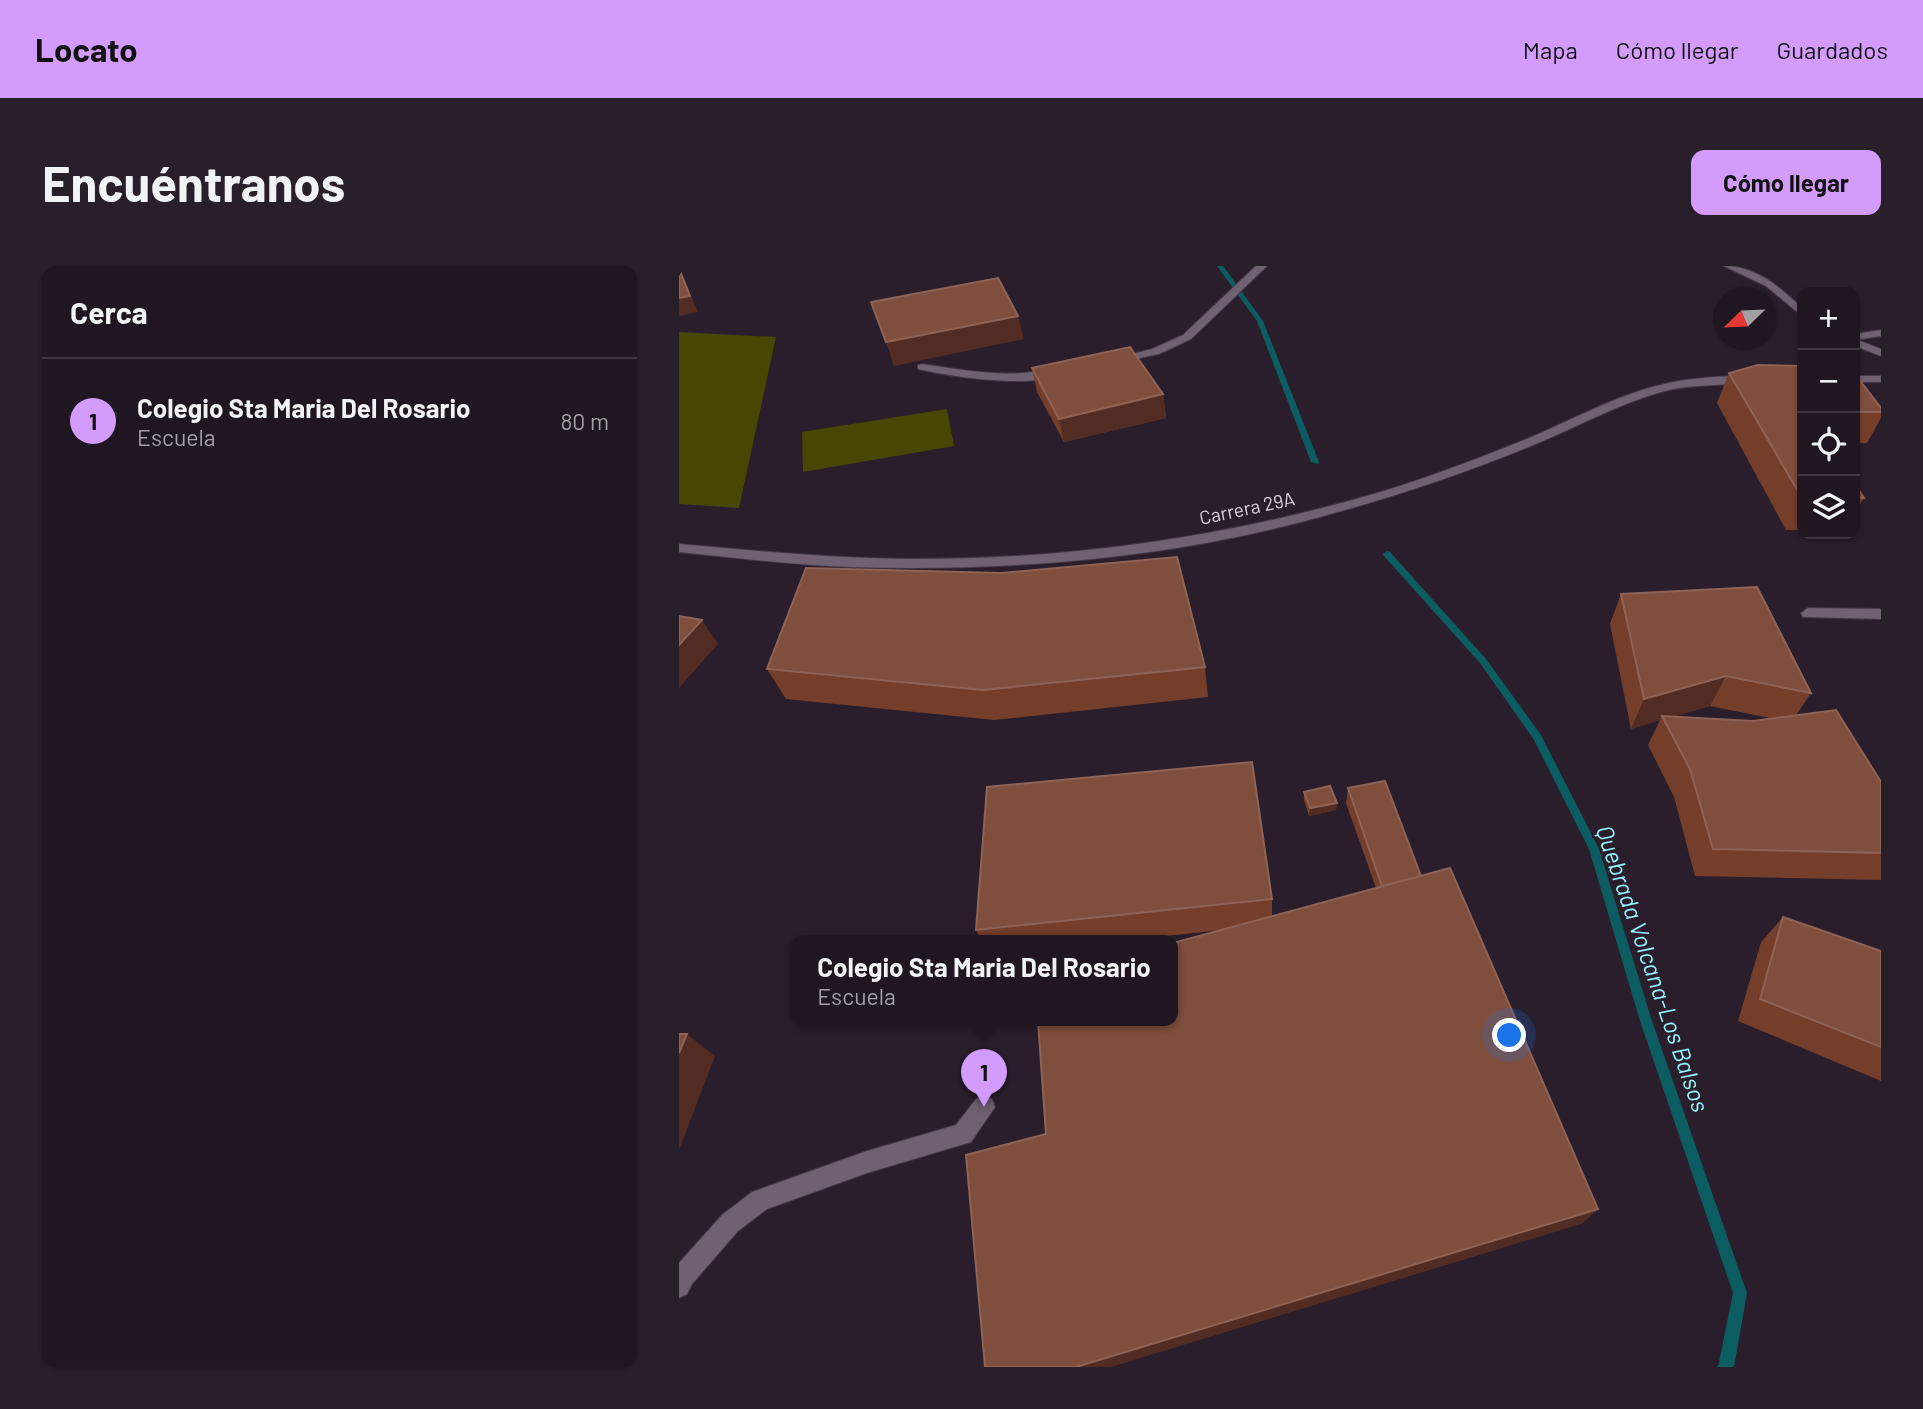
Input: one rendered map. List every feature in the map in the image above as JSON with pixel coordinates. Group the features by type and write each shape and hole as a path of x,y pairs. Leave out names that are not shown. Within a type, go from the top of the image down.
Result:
{"street":[{"path":"1105,362 1155,352 1187,337 1262,266"},
{"path":"1729,266 1770,284 1797,308"},
{"path":"1767,270 1770,284"},
{"path":"1860,338 1881,333"},
{"path":"1860,342 1881,354"},
{"path":"922,367 1026,379 1066,370"},
{"name":"Carrera 29A","path":"679,548 851,562 942,562 1031,559 1196,539 1295,519 1390,493 1497,455 1657,389 1692,383 1764,379"},
{"path":"1860,379 1881,379"},
{"path":"1808,612 1881,614"},
{"path":"679,1286 682,1278 722,1232 760,1200 867,1163 963,1134 984,1107"}],"shaded area":[{"path":"679,332 776,337 739,508 679,504"},
{"path":"947,409 954,446 803,472 802,432"}],"building":[{"path":"679,269 690,296 679,298"},
{"path":"998,278 1018,316 886,342 871,302"},
{"path":"1130,347 1163,394 1059,419 1032,368"},
{"path":"1758,365 1797,366 1797,489 1729,373"},
{"path":"1860,381 1881,408 1881,412 1860,412"},
{"path":"1177,557 1205,667 983,690 767,669 806,568 1001,573"},
{"path":"1757,587 1811,693 1726,676 1644,699 1621,594"},
{"path":"679,616 702,620 679,645"},
{"path":"1836,710 1881,782 1881,853 1713,849 1690,769 1662,716 1753,721"},
{"path":"1252,762 1272,899 976,930 987,787"},
{"path":"1385,781 1421,876 1382,886 1348,788"},
{"path":"1330,786 1337,803 1310,808 1304,792"},
{"path":"1450,868 1598,1209 1076,1367 985,1367 966,1155 1046,1134 1038,1026 1178,1026 1178,942"},
{"path":"1783,917 1881,951 1881,1047 1760,999"},
{"path":"679,1034 687,1034 679,1053"}],"waterway":[{"name":"Quebrada Volcana-Los Balsos","path":"1220,266 1260,321 1315,462"},
{"name":"Quebrada Volcana-Los Balsos","path":"1387,554 1483,661 1538,738 1594,849 1646,1021 1740,1293 1726,1367"}],"place":[{"name":"Colegio Sta Maria Del Rosario","path":"984,1107"}]}
